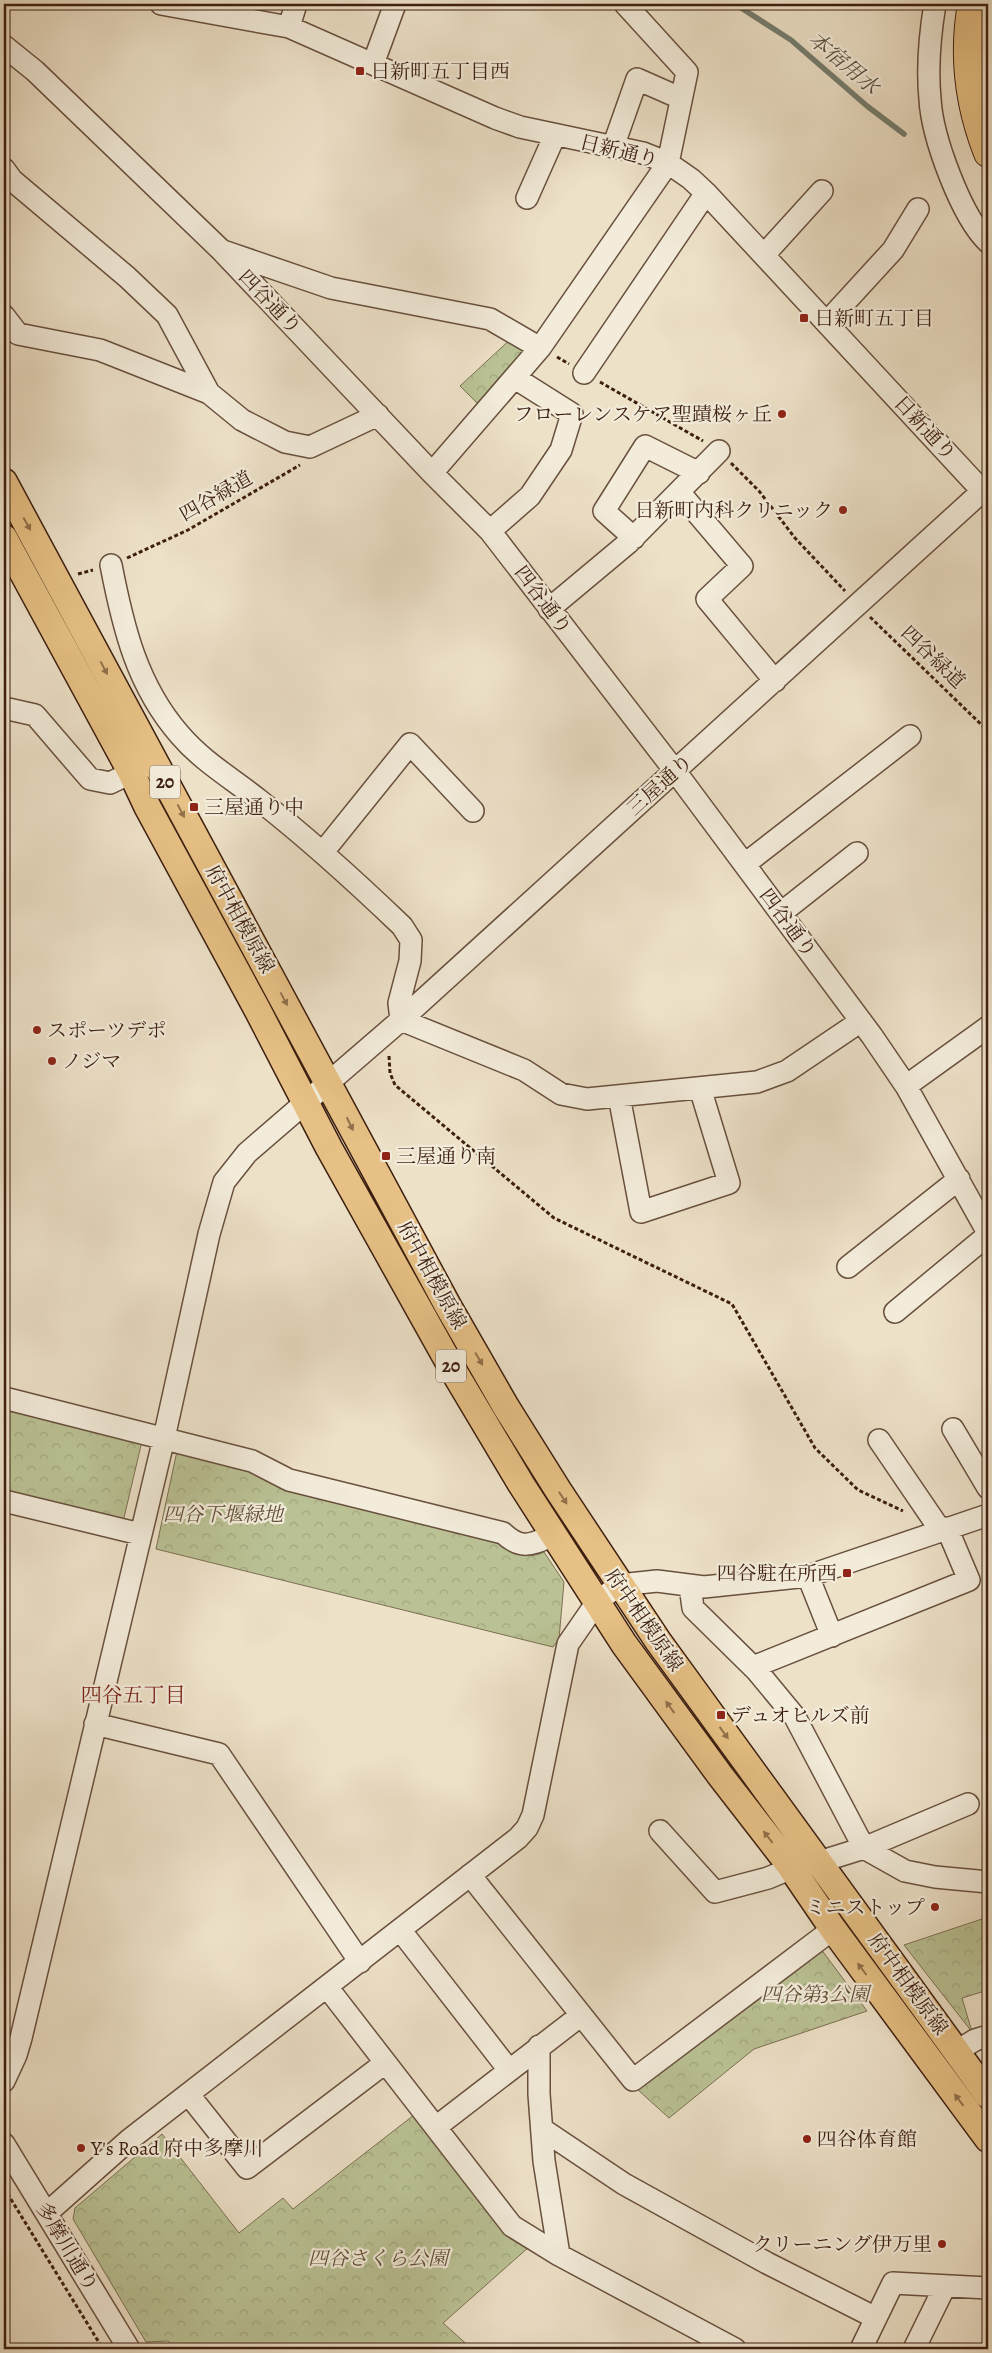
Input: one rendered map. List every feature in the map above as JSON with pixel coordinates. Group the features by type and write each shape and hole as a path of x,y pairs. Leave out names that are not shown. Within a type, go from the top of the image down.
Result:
{"highway":[{"path":"972,4 968,53 969,83 976,116 988,153"},
{"path":"986,4 983,31 988,99"}],"main road":[{"name":"府中相模原線","path":"4,482 57,580 143,767 147,806 257,1009 305,1103 452,1370 516,1475 624,1644 714,1766 802,1860 956,2051 988,2095"},
{"name":"府中相模原線","path":"4,538 143,767 328,1081 394,1207 506,1406 619,1585 699,1699 802,1860 833,1930 988,2139"}],"street":[{"name":"日新通り","path":"162,4 289,26 495,118 520,127 643,153 668,163 691,179 706,193 986,492"},
{"path":"289,26 296,4"},
{"path":"373,64 395,4"},
{"path":"432,473 540,348 668,163 680,98 687,72 625,4"},
{"path":"935,4 930,58 930,100 937,139 956,191 980,234 988,242"},
{"name":"四谷通り","path":"4,46 35,71 221,250 432,473 490,531 675,771 860,1021 906,1086 988,1234"},
{"path":"613,147 637,79 680,98"},
{"path":"527,198 555,135"},
{"path":"4,169 12,180 127,277 167,314 209,393"},
{"path":"764,255 822,191"},
{"path":"584,373 706,193"},
{"path":"827,322 893,250 918,210"},
{"path":"221,250 330,288 490,318 540,348"},
{"path":"4,316 18,334 100,350 209,393 242,420 285,442 310,447 378,415"},
{"path":"490,531 530,496 561,450 572,414 515,378"},
{"path":"634,538 604,511 645,446 698,473"},
{"path":"549,609 634,538 719,451"},
{"path":"680,492 742,566 707,600 775,681"},
{"name":"三屋通り","path":"4,2081 16,2055 21,2038 164,1438 209,1234 224,1182 247,1153 328,1081 395,1026 775,681 857,604 986,492"},
{"path":"110,565 123,626 135,662 154,698 180,735 216,769 258,798 323,852 402,926 411,940 410,960 395,1026 524,1070 561,1094 586,1099 757,1082 787,1071 860,1021"},
{"path":"4,708 35,715 90,779 110,783 143,767"},
{"path":"744,864 910,736"},
{"path":"323,852 410,744 473,811"},
{"path":"780,913 857,853"},
{"path":"906,1086 988,1027"},
{"path":"619,1096 641,1212 729,1183 700,1088"},
{"path":"848,1267 959,1179"},
{"path":"895,1312 988,1234"},
{"path":"4,1398 252,1462 289,1480 502,1533 512,1542 528,1546 554,1535"},
{"path":"953,1429 988,1488"},
{"path":"753,1667 969,1580 941,1528 879,1440"},
{"path":"4,1501 140,1534"},
{"path":"47,2213 129,2140 190,2095 518,1838 527,1828 533,1815 568,1644 585,1616 597,1602 619,1585 657,1581 704,1587 808,1576 941,1528 988,1515"},
{"path":"808,1576 832,1636"},
{"path":"690,1586 693,1608 753,1667 795,1717 864,1848 905,1871 936,1877 988,1882"},
{"path":"96,1724 219,1754 360,1962"},
{"path":"660,1832 715,1892 768,1878 802,1860 864,1848 968,1804"},
{"path":"470,1875 580,2016 633,2080 833,1930"},
{"path":"401,1931 509,2070"},
{"path":"327,1987 512,2226 559,2255 735,2349"},
{"path":"436,2128 580,2016"},
{"path":"956,2051 975,2040 988,2036"},
{"path":"539,2046 542,2129 559,2255"},
{"path":"190,2095 247,2168 385,2063"},
{"path":"542,2129 624,2184 767,2263 876,2318"},
{"name":"多摩川通り","path":"4,2144 129,2349"},
{"path":"861,2349 894,2283 988,2288"},
{"path":"914,2349 945,2286"}],"path":[{"name":"四谷緑道","path":"57,580 110,565 188,530 308,460"},
{"name":"四谷緑道","path":"857,604 988,731"},
{"path":"395,1026 390,1073 395,1085 554,1218 732,1304 815,1448 858,1490 941,1528"},
{"path":"4,2188 104,2349"}],"green space":[{"path":"515,335 537,349 484,410 460,386"},
{"name":"四谷下堰緑地","path":"4,1410 142,1441 123,1522 4,1493"},
{"name":"四谷下堰緑地","path":"177,1451 252,1469 500,1541 521,1554 538,1555 544,1552 564,1582 559,1639 553,1647 156,1549"},
{"path":"988,1917 988,1990 962,1998 972,2032 904,1945"},
{"name":"四谷第3公園","path":"821,1949 867,2011 754,2049 669,2118 637,2089"},
{"name":"四谷さくら公園","path":"414,2115 529,2247 443,2323 472,2349 176,2349 168,2341 146,2342 73,2219 75,2208 162,2134 239,2233 283,2198 293,2209"}],"waterway":[{"name":"本宿用水","path":"735,4 791,40 867,106 904,134"}],"place":[{"name":"日新町五丁目西","path":"360,71"},
{"name":"日新町五丁目","path":"804,318"},
{"name":"フローレンスケア聖蹟桜ヶ丘","path":"782,414"},
{"name":"日新町内科クリニック","path":"843,510"},
{"name":"三屋通り中","path":"194,807"},
{"name":"スポーツデポ","path":"37,1030"},
{"name":"ノジマ","path":"52,1061"},
{"name":"三屋通り南","path":"386,1156"},
{"name":"四谷駐在所西","path":"847,1573"},
{"name":"デュオヒルズ前","path":"721,1715"},
{"name":"ミニストップ","path":"935,1907"},
{"name":"四谷体育館","path":"807,2139"},
{"name":"Y's Road 府中多摩川","path":"81,2148"},
{"name":"クリーニング伊万里","path":"942,2244"}],"district":[{"name":"四谷五丁目","path":"133,1695"}]}
